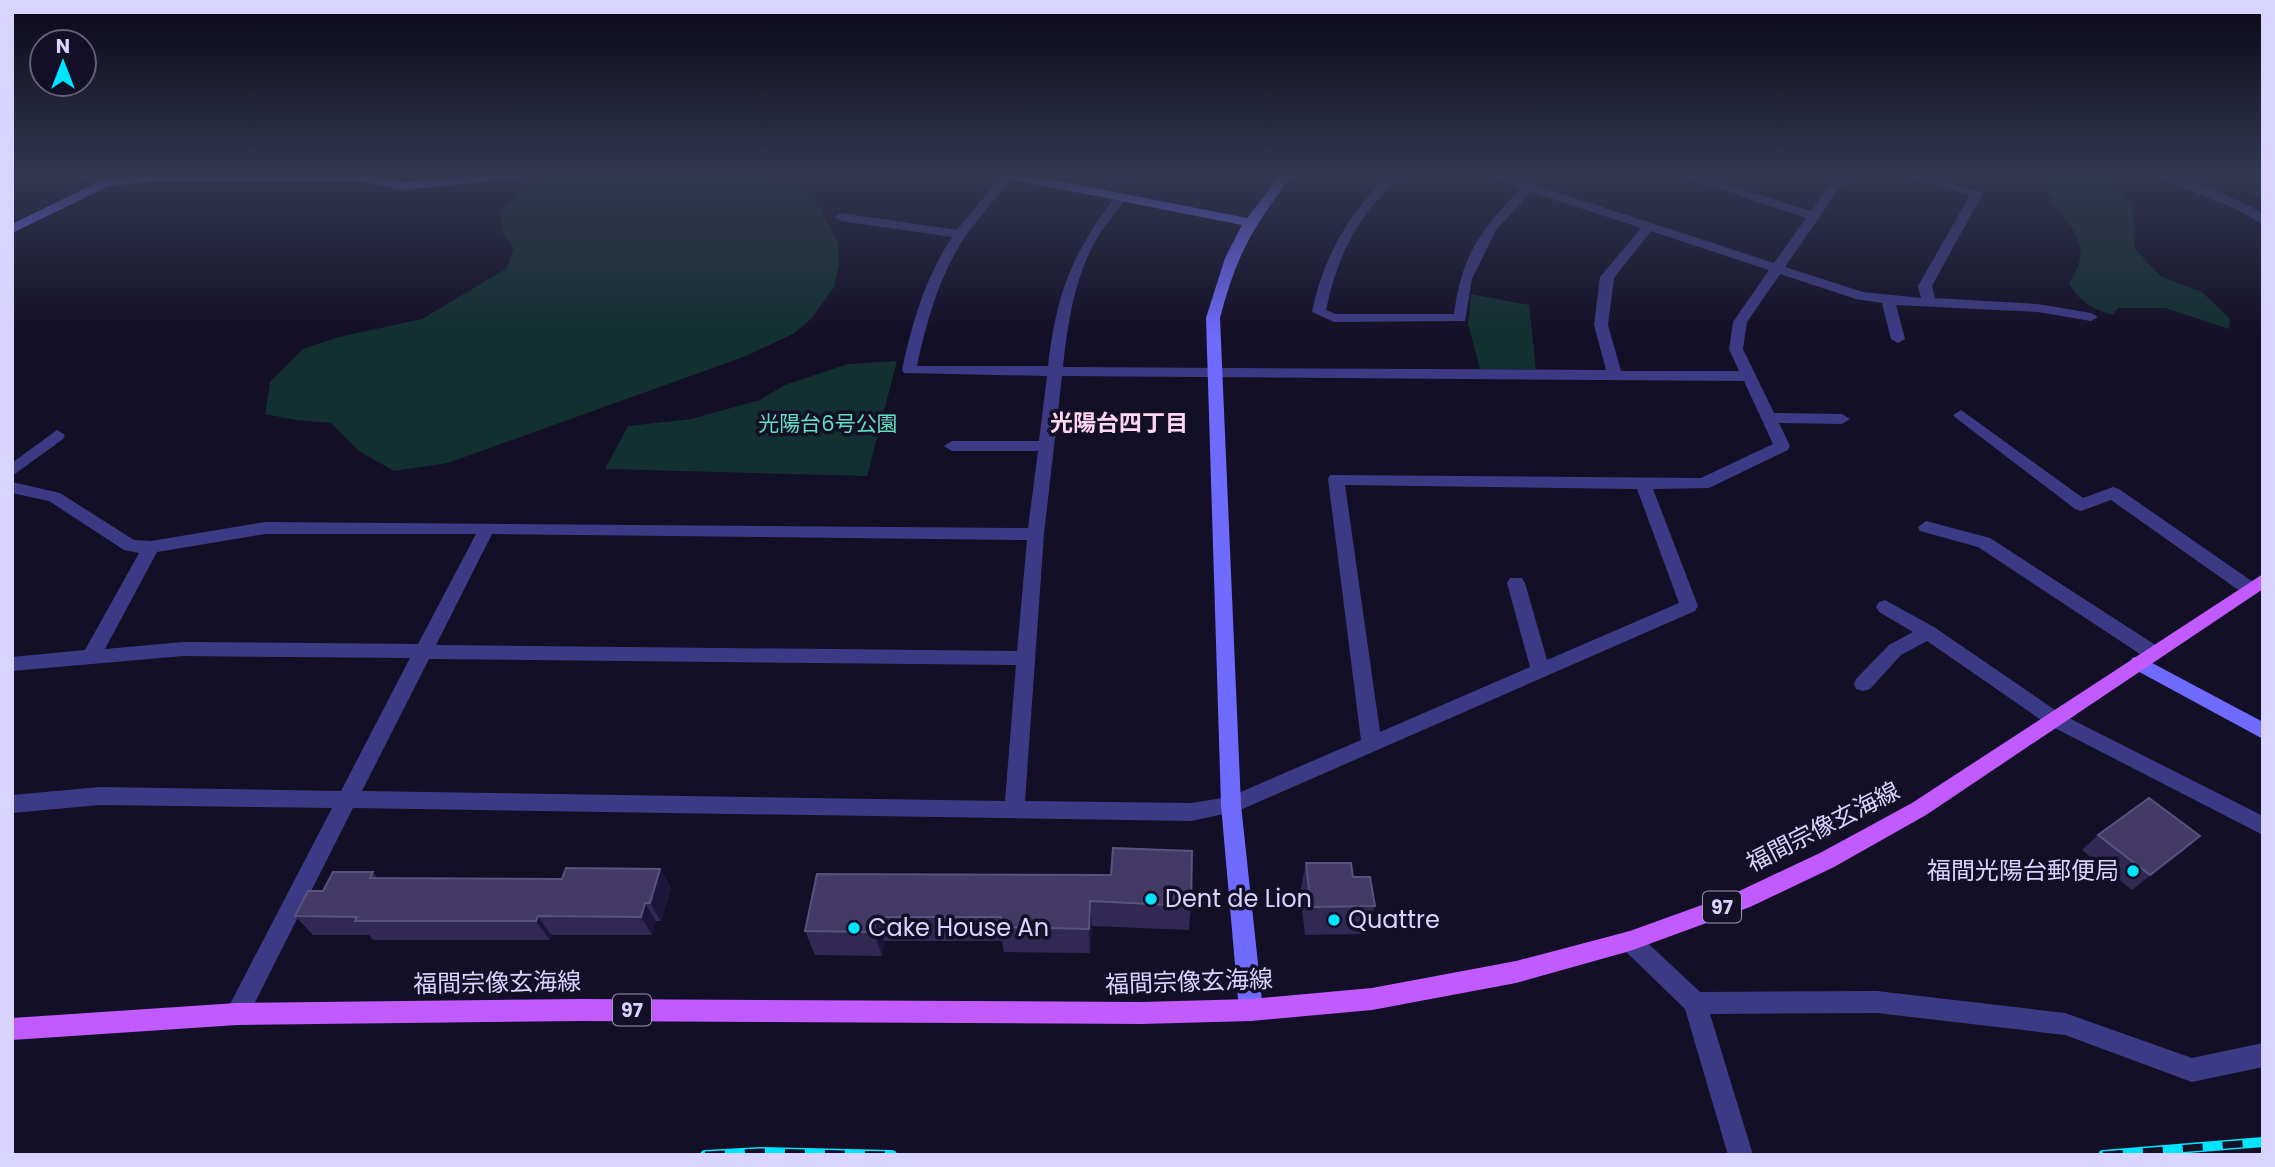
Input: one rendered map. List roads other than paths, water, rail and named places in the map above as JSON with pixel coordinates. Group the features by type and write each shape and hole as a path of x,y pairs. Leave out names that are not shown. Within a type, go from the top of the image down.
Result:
{"main road":[{"name":"福間宗像玄海線","path":"12,1028 237,1014 580,1010 1141,1013 1251,1010 1373,999 1516,972 1630,941 1742,900 1827,860 1919,809 2256,585"}],"street":[{"path":"921,228 960,234"},
{"path":"964,228 921,313 909,370 1747,376"},
{"path":"1014,809 1037,534 1061,317 1076,270 1097,228"},
{"path":"1245,228 1223,279 1213,318 1231,805 1251,1010"},
{"path":"1350,228 1335,254 1323,286 1319,312 1334,318 1460,318 1465,279 1490,228"},
{"path":"1615,376 1601,325 1607,276 1647,228"},
{"path":"1656,228 1831,288 1888,300 2038,309 2091,317"},
{"path":"1372,746 1336,479 1703,484 1782,446 1747,376 1737,349 1740,322 1805,228"},
{"path":"1929,303 1925,286 1958,228"},
{"path":"1888,300 1898,339"},
{"path":"1961,415 2081,505 2113,493 2256,585"},
{"path":"1768,418 1842,419"},
{"path":"12,471 57,435"},
{"path":"953,446 1047,446"},
{"path":"12,804 100,796 1191,812 1231,805 1689,606 1643,483"},
{"path":"12,487 54,497 130,546 151,547 265,528 1037,534"},
{"path":"1926,527 1984,542 2146,658 2263,730"},
{"path":"237,1014 487,528"},
{"path":"91,657 151,547"},
{"path":"1516,583 1541,672"},
{"path":"1885,607 1928,632 2054,719 2263,826"},
{"path":"1863,684 1895,650 1928,632"},
{"path":"12,664 183,649 1026,658"},
{"path":"1630,941 1695,1003 1741,1155"},
{"path":"1695,1003 1877,1002 2064,1024 2192,1070 2263,1055"}],"railway":[{"path":"2103,1155 2263,1142"},
{"path":"705,1155 761,1152 892,1155"}],"place":[{"name":"福間光陽台郵便局","path":"2133,871"},
{"name":"Dent de Lion","path":"1151,899"},
{"name":"Quattre","path":"1334,920"},
{"name":"Cake House An","path":"854,928"}],"district":[{"name":"光陽台四丁目","path":"1119,423"}],"park label":[{"name":"光陽台6号公園","path":"828,424"}]}
